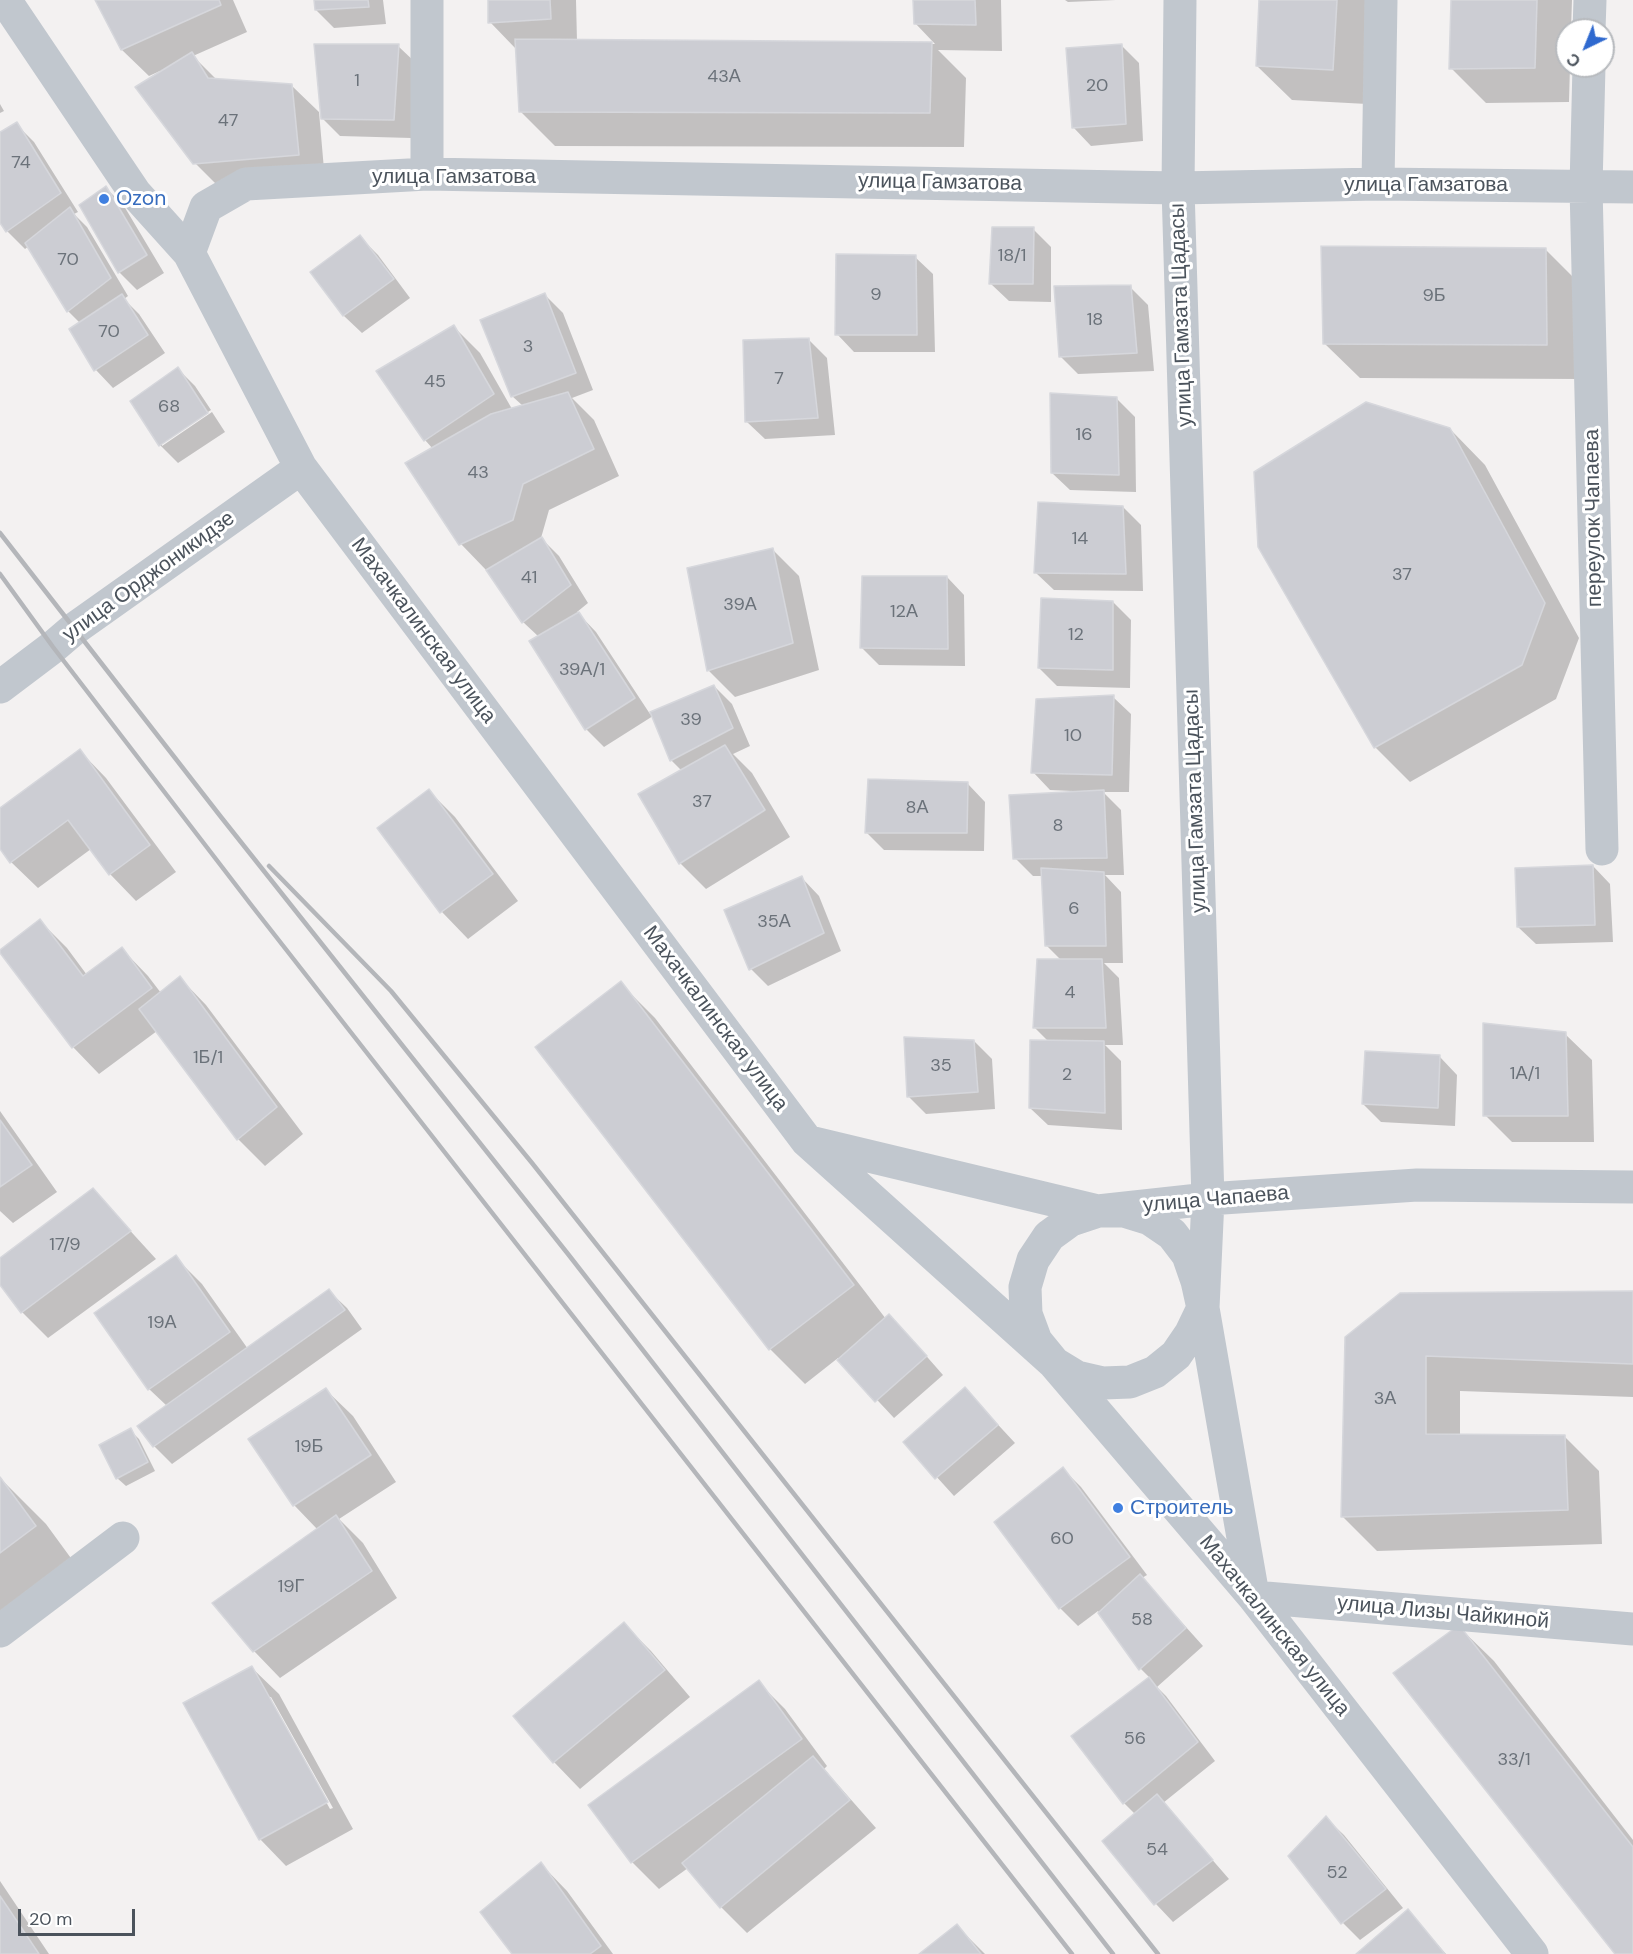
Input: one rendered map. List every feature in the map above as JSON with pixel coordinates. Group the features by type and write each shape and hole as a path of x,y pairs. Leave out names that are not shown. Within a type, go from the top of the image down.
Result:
{"street":[{"name":"Махачкалинская улица","path":"5,0 135,192 189,253 301,468 807,1141 1054,1363 1254,1597 1532,1954"},
{"path":"427,0 427,174"},
{"name":"улица Гамзата Цадасы","path":"1180,0 1178,188 1208,1199 1203,1308 1254,1597"},
{"path":"1378,184 1381,0"},
{"path":"1589,18 1590,0"},
{"name":"переулок Чапаева","path":"1589,78 1586,187 1602,849"},
{"name":"улица Гамзатова","path":"189,253 206,207 246,184 427,174 1178,188 1378,184 1633,187"},
{"name":"улица Орджоникидзе","path":"0,687 74,629 301,468"},
{"name":"улица Чапаева","path":"807,1141 1098,1211 1208,1199 1417,1185 1633,1188"},
{"path":"1098,1211 1124,1211 1150,1219 1172,1234 1188,1255 1203,1308 1191,1333 1176,1355 1155,1372 1130,1382 1103,1383 1077,1377 1054,1363 1036,1341 1026,1314 1025,1287 1033,1260 1049,1236 1071,1220 1098,1211"},
{"path":"0,1631 123,1538"},
{"name":"улица Лизы Чайкиной","path":"1254,1597 1633,1629"}],"building":[{"path":"95,0 219,0 221,5 121,50"},
{"path":"314,0 368,0 369,7 315,10"},
{"path":"488,0 550,0 551,19 488,23"},
{"path":"913,0 975,0 976,25 914,24"},
{"path":"1259,0 1337,0 1333,70 1256,66"},
{"path":"1451,0 1537,0 1535,68 1449,69"},
{"path":"515,39 932,42 930,113 519,112"},
{"path":"314,44 399,44 394,120 321,119"},
{"path":"1122,44 1126,124 1072,128 1066,48"},
{"path":"192,52 208,78 292,84 299,155 193,164 135,87"},
{"path":"17,122 61,193 6,232 0,223 0,132"},
{"path":"106,186 147,255 118,273 79,205"},
{"path":"70,207 111,278 67,312 25,243"},
{"path":"992,227 1034,227 1033,284 989,284"},
{"path":"360,235 394,279 343,316 310,272"},
{"path":"1321,246 1546,248 1547,345 1323,344"},
{"path":"836,254 916,255 917,335 835,335"},
{"path":"1131,285 1137,353 1059,357 1054,286"},
{"path":"545,293 576,373 511,397 480,320"},
{"path":"122,294 148,335 94,371 69,329"},
{"path":"454,325 494,394 424,441 376,371"},
{"path":"809,338 818,418 745,422 743,340"},
{"path":"178,367 208,413 159,446 130,401"},
{"path":"568,392 594,449 523,484 513,520 459,545 405,463 491,414"},
{"path":"1050,393 1117,397 1119,475 1051,473"},
{"path":"1366,402 1450,428 1545,603 1522,665 1374,748 1258,547 1254,472"},
{"path":"1038,502 1123,506 1126,574 1034,573"},
{"path":"542,537 571,585 522,623 486,570"},
{"path":"773,548 793,643 707,671 687,568"},
{"path":"862,576 947,576 948,649 860,648"},
{"path":"1041,598 1113,601 1113,670 1038,668"},
{"path":"579,612 635,698 585,730 529,641"},
{"path":"714,685 733,728 670,761 650,712"},
{"path":"1114,695 1112,775 1031,773 1036,699"},
{"path":"725,745 765,810 679,864 638,794"},
{"path":"80,749 150,845 109,875 68,820 10,863 0,849 0,808"},
{"path":"868,779 968,782 967,833 865,833"},
{"path":"429,789 493,874 440,913 377,828"},
{"path":"1104,790 1107,858 1013,859 1009,795"},
{"path":"1593,865 1595,925 1517,927 1515,868"},
{"path":"1041,868 1104,872 1106,946 1045,946"},
{"path":"802,876 824,933 749,970 724,910"},
{"path":"40,919 83,976 122,947 152,988 72,1048 0,953 0,950"},
{"path":"1037,959 1102,959 1106,1028 1033,1028"},
{"path":"180,976 277,1107 237,1140 139,1009"},
{"path":"621,981 854,1285 769,1350 535,1047"},
{"path":"1483,1023 1566,1032 1568,1116 1483,1116"},
{"path":"904,1037 974,1040 978,1092 907,1097"},
{"path":"1030,1040 1104,1041 1105,1113 1029,1108"},
{"path":"1365,1051 1440,1055 1438,1108 1362,1104"},
{"path":"0,1120 32,1165 0,1187"},
{"path":"93,1188 131,1231 21,1313 0,1285 0,1258"},
{"path":"176,1255 230,1332 148,1390 94,1313"},
{"path":"329,1289 345,1310 153,1447 137,1426"},
{"path":"1633,1291 1633,1364 1426,1356 1426,1434 1565,1435 1568,1510 1341,1517 1345,1337 1400,1293"},
{"path":"889,1314 927,1356 875,1402 837,1360"},
{"path":"965,1387 998,1425 935,1479 903,1442"},
{"path":"326,1388 371,1455 293,1506 248,1439"},
{"path":"131,1428 148,1462 116,1479 99,1445"},
{"path":"1063,1467 1130,1557 1059,1609 994,1522"},
{"path":"0,1477 36,1526 0,1553"},
{"path":"336,1515 372,1571 253,1652 212,1603"},
{"path":"1140,1574 1186,1628 1139,1670 1098,1613"},
{"path":"624,1622 665,1670 553,1763 513,1716"},
{"path":"1459,1625 1633,1847 1633,1954 1615,1954 1393,1673"},
{"path":"252,1666 328,1802 259,1840 183,1703"},
{"path":"1149,1677 1198,1742 1123,1804 1071,1736"},
{"path":"759,1680 802,1739 631,1863 588,1805"},
{"path":"813,1756 850,1800 720,1908 682,1863"},
{"path":"1157,1794 1213,1860 1154,1905 1102,1841"},
{"path":"1326,1816 1386,1889 1341,1924 1288,1856"},
{"path":"541,1862 601,1946 590,1954 512,1954 480,1912"},
{"path":"0,1896 39,1954 0,1954"},
{"path":"1408,1909 1445,1954 1356,1954"},
{"path":"957,1924 981,1954 919,1954"}],"railway":[{"path":"0,533 221,817 568,1254 1113,1954"},
{"path":"0,574 53,647 252,906 1072,1954"},
{"path":"269,866 391,991 532,1163 1158,1954"}],"place":[{"name":"Ozon","path":"104,199"},
{"name":"Строитель","path":"1118,1508"}]}
